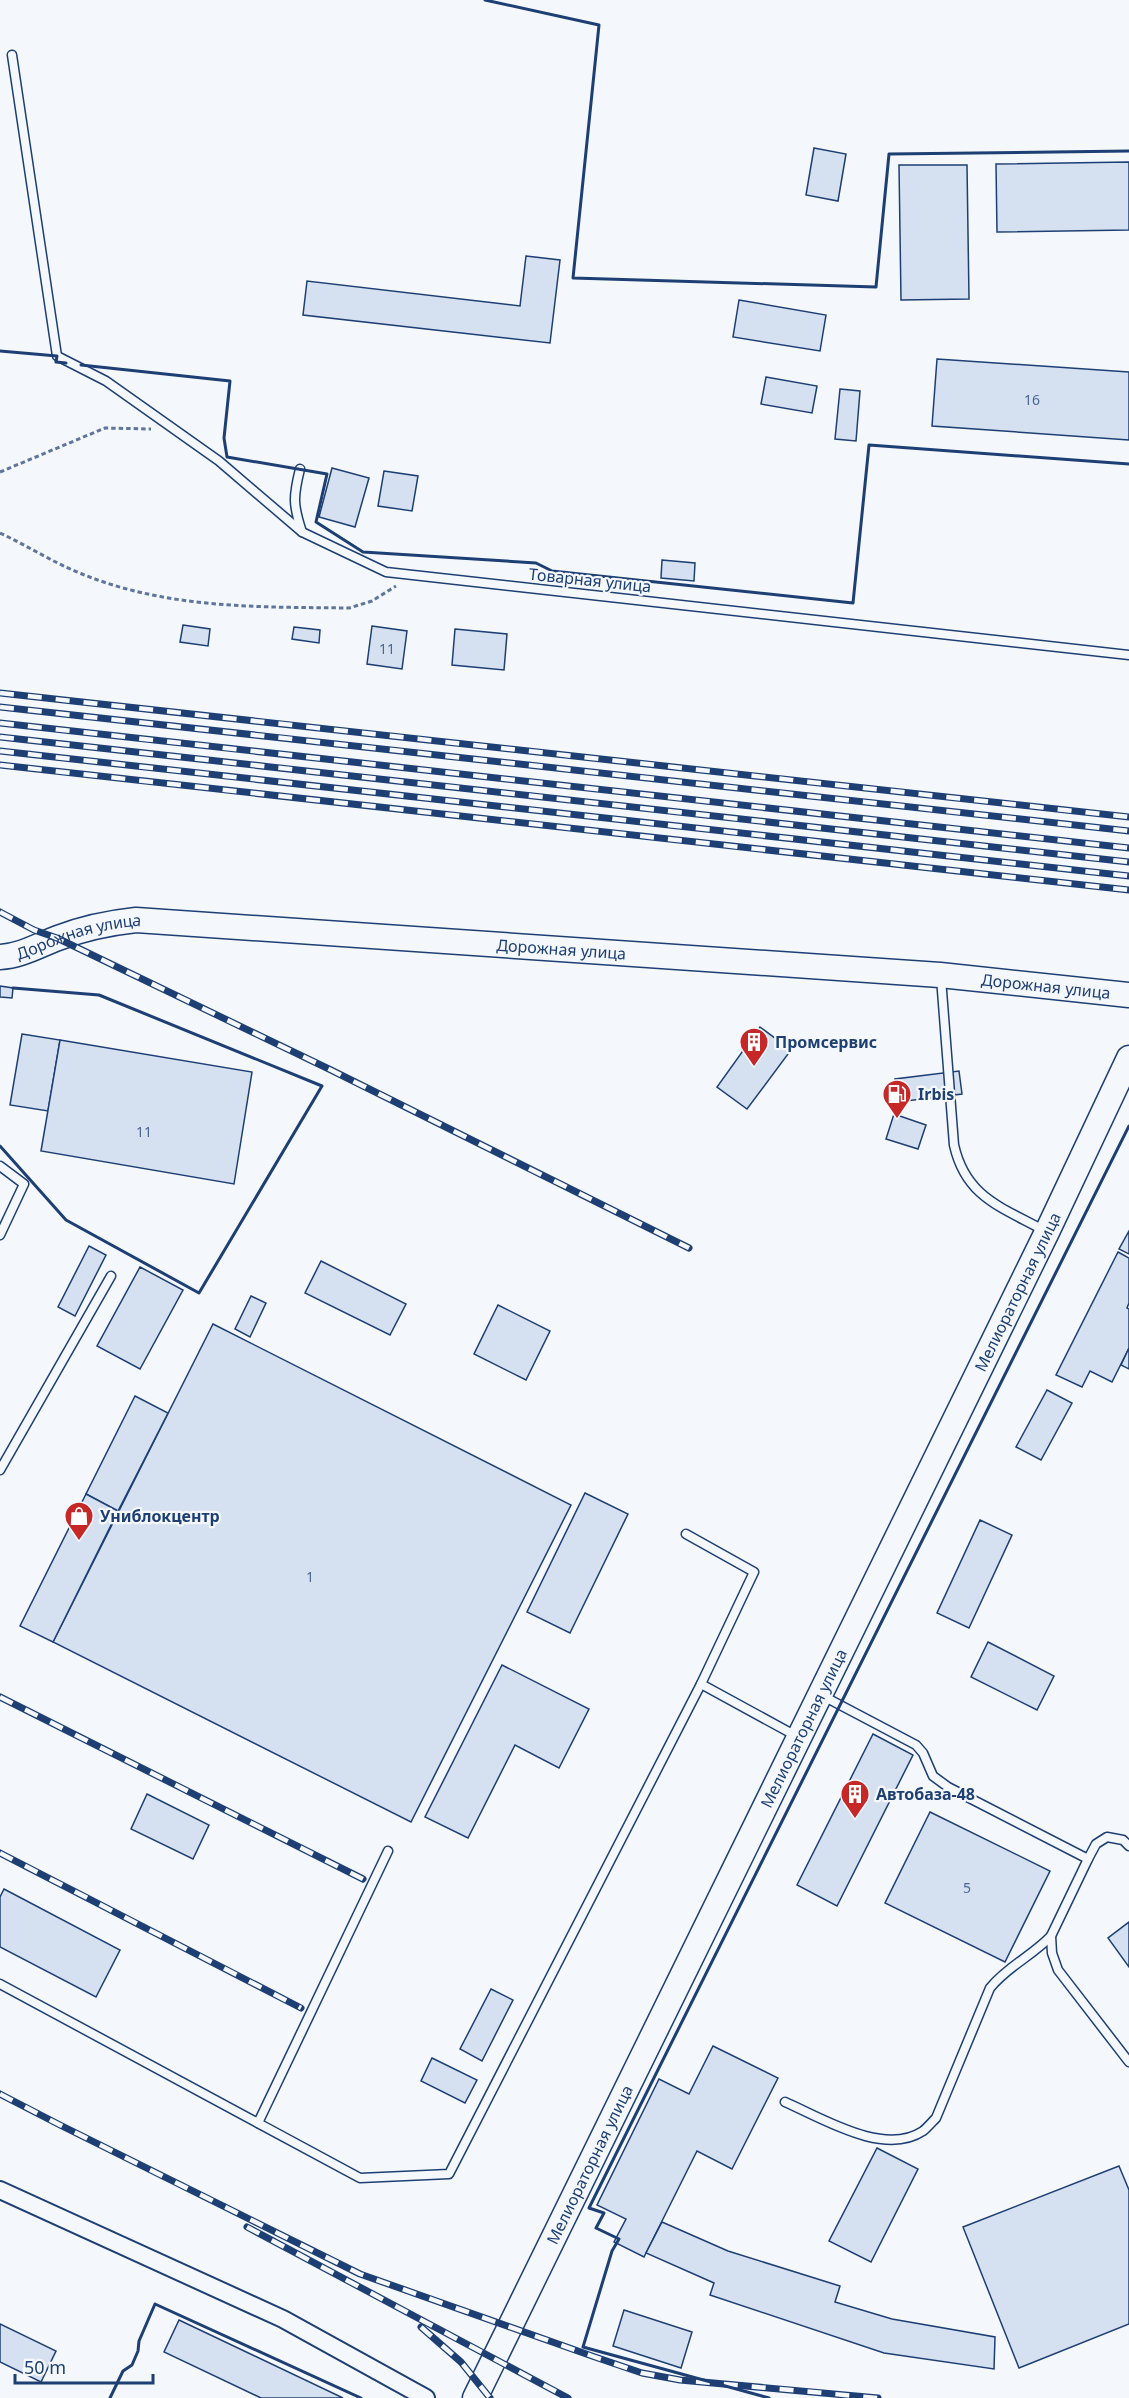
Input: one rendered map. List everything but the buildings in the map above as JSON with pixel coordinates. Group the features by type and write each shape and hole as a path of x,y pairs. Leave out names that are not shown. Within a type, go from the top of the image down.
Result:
{"street":[{"name":"Дорожная улица","path":"0,957 10,957 107,923 136,920 940,975 1129,995"},
{"name":"Мелиораторная улица","path":"475,2398 1047,1232 1129,1058"},
{"path":"0,2190 283,2319 426,2398"}],"lane":[{"name":"Товарная улица","path":"12,55 57,356 106,381 219,461 302,532 386,572 1129,655"},
{"path":"300,470 295,489 294,508 302,532"},
{"path":"940,975 954,1145 958,1162 968,1181 978,1192 1047,1232"},
{"path":"0,1166 24,1184 0,1235"},
{"path":"0,1470 111,1276"},
{"path":"0,1984 360,2178 449,2174 701,1684 754,1572 686,1534"},
{"path":"701,1684 798,1737"},
{"path":"819,1694 916,1745 923,1753 933,1776 948,1787 1088,1859"},
{"path":"785,2102 867,2137 892,2141 909,2138 923,2131 936,2118 990,1988 1002,1973 1040,1947 1051,1936 1096,1844 1107,1837 1123,1840 1129,1846"},
{"path":"258,2123 388,1851"},
{"path":"1051,1936 1052,1953 1058,1970 1129,2062"}],"path":[{"path":"0,472 105,428 129,427 178,432"},
{"path":"0,533 83,575 151,596 204,604 350,608 372,601 414,575"}],"railway":[{"path":"0,693 1129,817"},
{"path":"0,707 1129,831"},
{"path":"0,723 1129,848"},
{"path":"0,737 1129,862"},
{"path":"0,751 1129,876"},
{"path":"0,765 1129,890"},
{"path":"0,912 331,1070 689,1248"},
{"path":"0,1697 363,1879"},
{"path":"0,1853 301,2008"},
{"path":"0,2094 360,2274 592,2356 642,2373 680,2380 878,2398"},
{"path":"247,2227 568,2398"},
{"path":"421,2327 461,2362 490,2398"}],"wall":[{"path":"485,0 599,25 573,278 876,287 889,154 1129,151"},
{"path":"0,351 57,356 56,362 66,363"},
{"path":"81,365 230,381 224,438 227,457 327,474 316,522 363,552 536,563 552,571 853,603 869,445 1129,464"},
{"path":"0,1146 66,1220 199,1293 322,1086 99,995 13,988"},
{"path":"769,2398 583,2347 612,2251 619,2239 596,2228 604,2213 589,2208 1129,1126"},
{"path":"110,2398 123,2371 132,2365 138,2351 139,2341 155,2304 361,2398"}],"place":[{"name":"Промсервис","path":"754,1068"},
{"name":"Irbis","path":"897,1120"},
{"name":"Униблокцентр","path":"79,1542"},
{"name":"Автобаза-48","path":"855,1820"}]}
